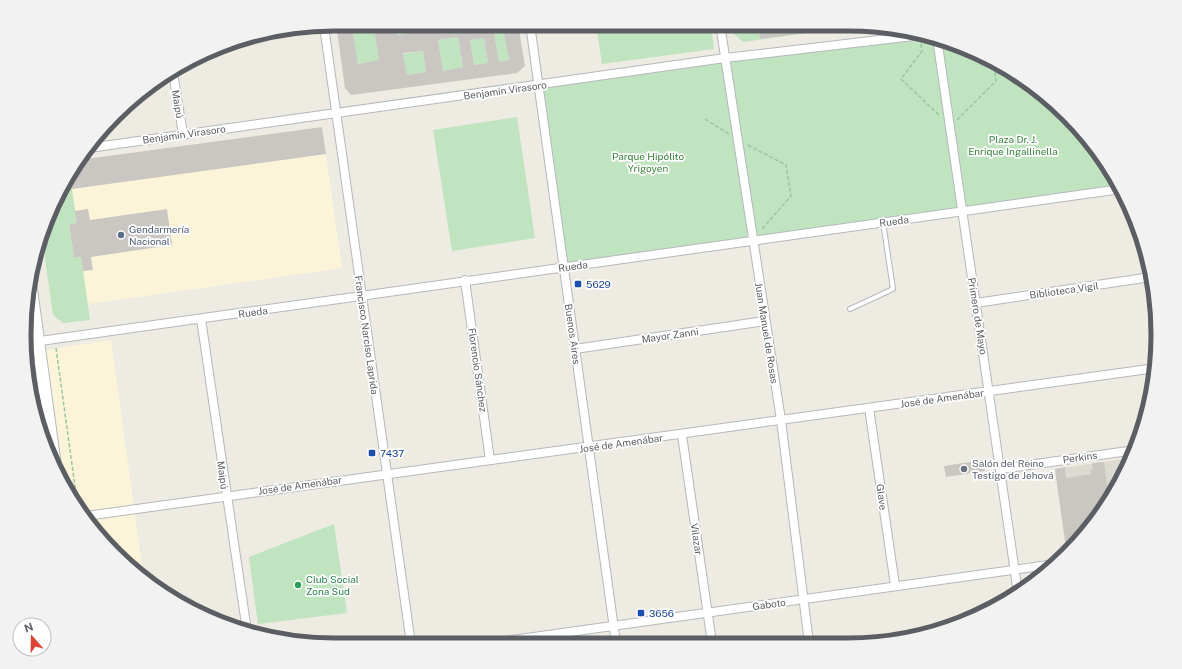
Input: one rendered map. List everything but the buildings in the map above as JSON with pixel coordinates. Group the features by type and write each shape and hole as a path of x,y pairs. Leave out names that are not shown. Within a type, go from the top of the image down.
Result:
{"main road":[{"path":"33,304 52,447"}],"street":[{"name":"Francisco Narciso Laprida","path":"325,31 410,638"},
{"name":"Buenos Aires","path":"531,31 615,638"},
{"name":"Juan Manuel de Rosas","path":"721,31 781,420 808,638"},
{"name":"Benjamín Virasoro","path":"96,147 725,58 909,37"},
{"name":"Primero de Mayo","path":"938,45 990,392 1017,586"},
{"name":"Maipú","path":"174,77 183,134"},
{"name":"Rueda","path":"31,342 362,297 466,280 753,239 963,212 1114,190"},
{"name":"Biblioteca Vigil","path":"976,303 1145,278"},
{"name":"Florencio Sánchez","path":"466,280 490,460"},
{"name":"Maipú","path":"201,319 245,625"},
{"name":"Mayor Zanni","path":"575,349 765,321"},
{"name":"José de Amenábar","path":"91,515 386,473 682,435 1148,369"},
{"name":"Glave","path":"869,408 894,585"},
{"name":"Vilazar","path":"682,435 711,638"},
{"name":"Perkins","path":"1001,469 1128,451"},
{"name":"Gaboto","path":"525,638 894,585 1045,565"}],"lane":[{"path":"850,309 893,289 883,222"}],"path":[{"path":"705,119 737,139 786,165 791,196 753,239"},
{"path":"55,339 76,493"}],"shaded area":[{"path":"322,127 342,268 88,304 81,257 74,258 69,224 77,223 71,184 87,159"},
{"path":"111,340 143,569 106,535 82,503 62,469 41,413 32,352"},
{"path":"1124,459 1100,503 1076,535 1066,545 1055,469"}],"green space":[{"path":"374,31 379,60 358,64 353,33"},
{"path":"397,31 420,31 398,35"},
{"path":"503,31 509,60 499,62 494,32"},
{"path":"597,31 712,31 714,49 602,64"},
{"path":"734,31 821,31 743,42 734,34"},
{"path":"458,37 463,67 443,71 438,40"},
{"name":"Parque Hipólito Yrigoyen","path":"907,37 926,41 964,54 982,62 1016,82 1048,106 1076,134 1100,166 1114,190 564,267 538,85"},
{"path":"484,38 488,63 474,65 470,40"},
{"path":"423,51 426,72 407,75 403,54"},
{"path":"517,117 535,238 452,251 433,130"},
{"path":"71,184 77,223 69,225 74,258 81,257 90,320 63,323 53,315 44,248 54,218"},
{"name":"Club Social Zona Sud","path":"334,524 347,613 258,624 249,557"}],"place":[{"name":"Gendarmería Nacional","path":"121,235"},
{"name":"5629","path":"578,284"},
{"name":"7437","path":"372,453"},
{"name":"Salón del Reino Testigo de Jehová","path":"964,469"},
{"name":"Club Social Zona Sud","path":"298,585"},
{"name":"3656","path":"641,613"}],"park label":[{"name":"Plaza Dr. J. Enrique Ingallinella","path":"1013,144"}]}
